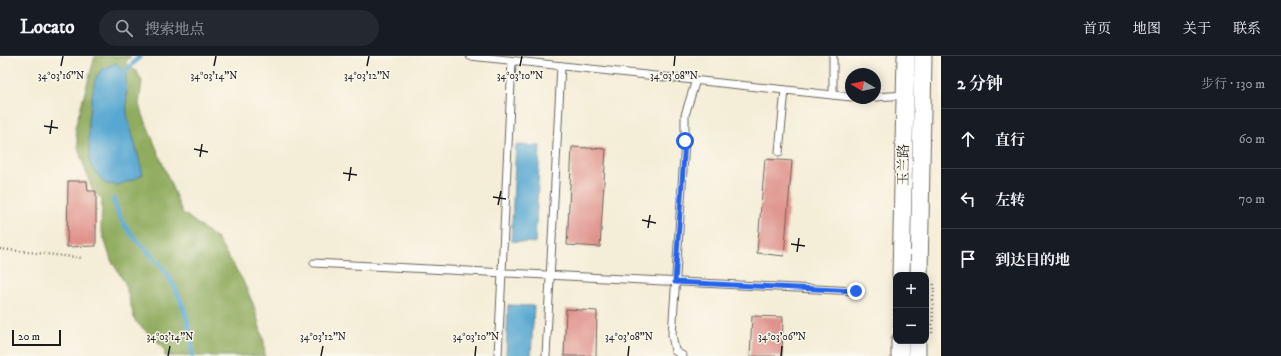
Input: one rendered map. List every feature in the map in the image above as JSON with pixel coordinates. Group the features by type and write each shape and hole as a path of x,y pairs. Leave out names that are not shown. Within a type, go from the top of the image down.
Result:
{"street":[{"name":"玉兰路","path":"901,272 906,56"},
{"name":"玉兰路","path":"918,272 923,56"},
{"path":"900,344 900,356"},
{"path":"917,344 917,356"}],"lane":[{"path":"470,56 845,96"},
{"path":"833,56 833,95"},
{"path":"498,356 512,60"},
{"path":"546,356 561,66"},
{"path":"683,356 675,351 672,335 685,141 685,114 696,80"},
{"path":"779,152 785,90"},
{"path":"881,97 922,93"},
{"path":"314,263 856,291"}],"path":[{"path":"0,249 83,258"}],"green space":[{"path":"95,56 131,56 125,63 137,72 142,81 139,105 182,212 217,239 242,279 254,306 264,342 265,356 165,356 165,351 158,342 135,321 125,283 111,260 101,229 102,200 92,189 79,151 75,128"}],"water":[{"path":"116,63 126,71 127,114 143,174 135,179 118,185 106,184 90,164 88,120 95,79 102,69"},
{"path":"516,145 540,146 535,243 511,241"},
{"path":"508,305 534,306 531,356 506,356"}],"building":[{"path":"572,147 606,149 600,247 567,245"},
{"path":"765,159 792,161 784,256 757,253"},
{"path":"68,181 87,181 88,191 96,191 96,246 67,247"},
{"path":"566,309 597,311 596,356 564,356"},
{"path":"752,316 783,317 782,356 750,356"}],"waterway":[{"path":"126,71 140,56"},
{"path":"113,199 125,226 162,267 174,286 184,309 190,333 192,356"}],"route":[{"path":"685,141 675,282 856,291"}]}
